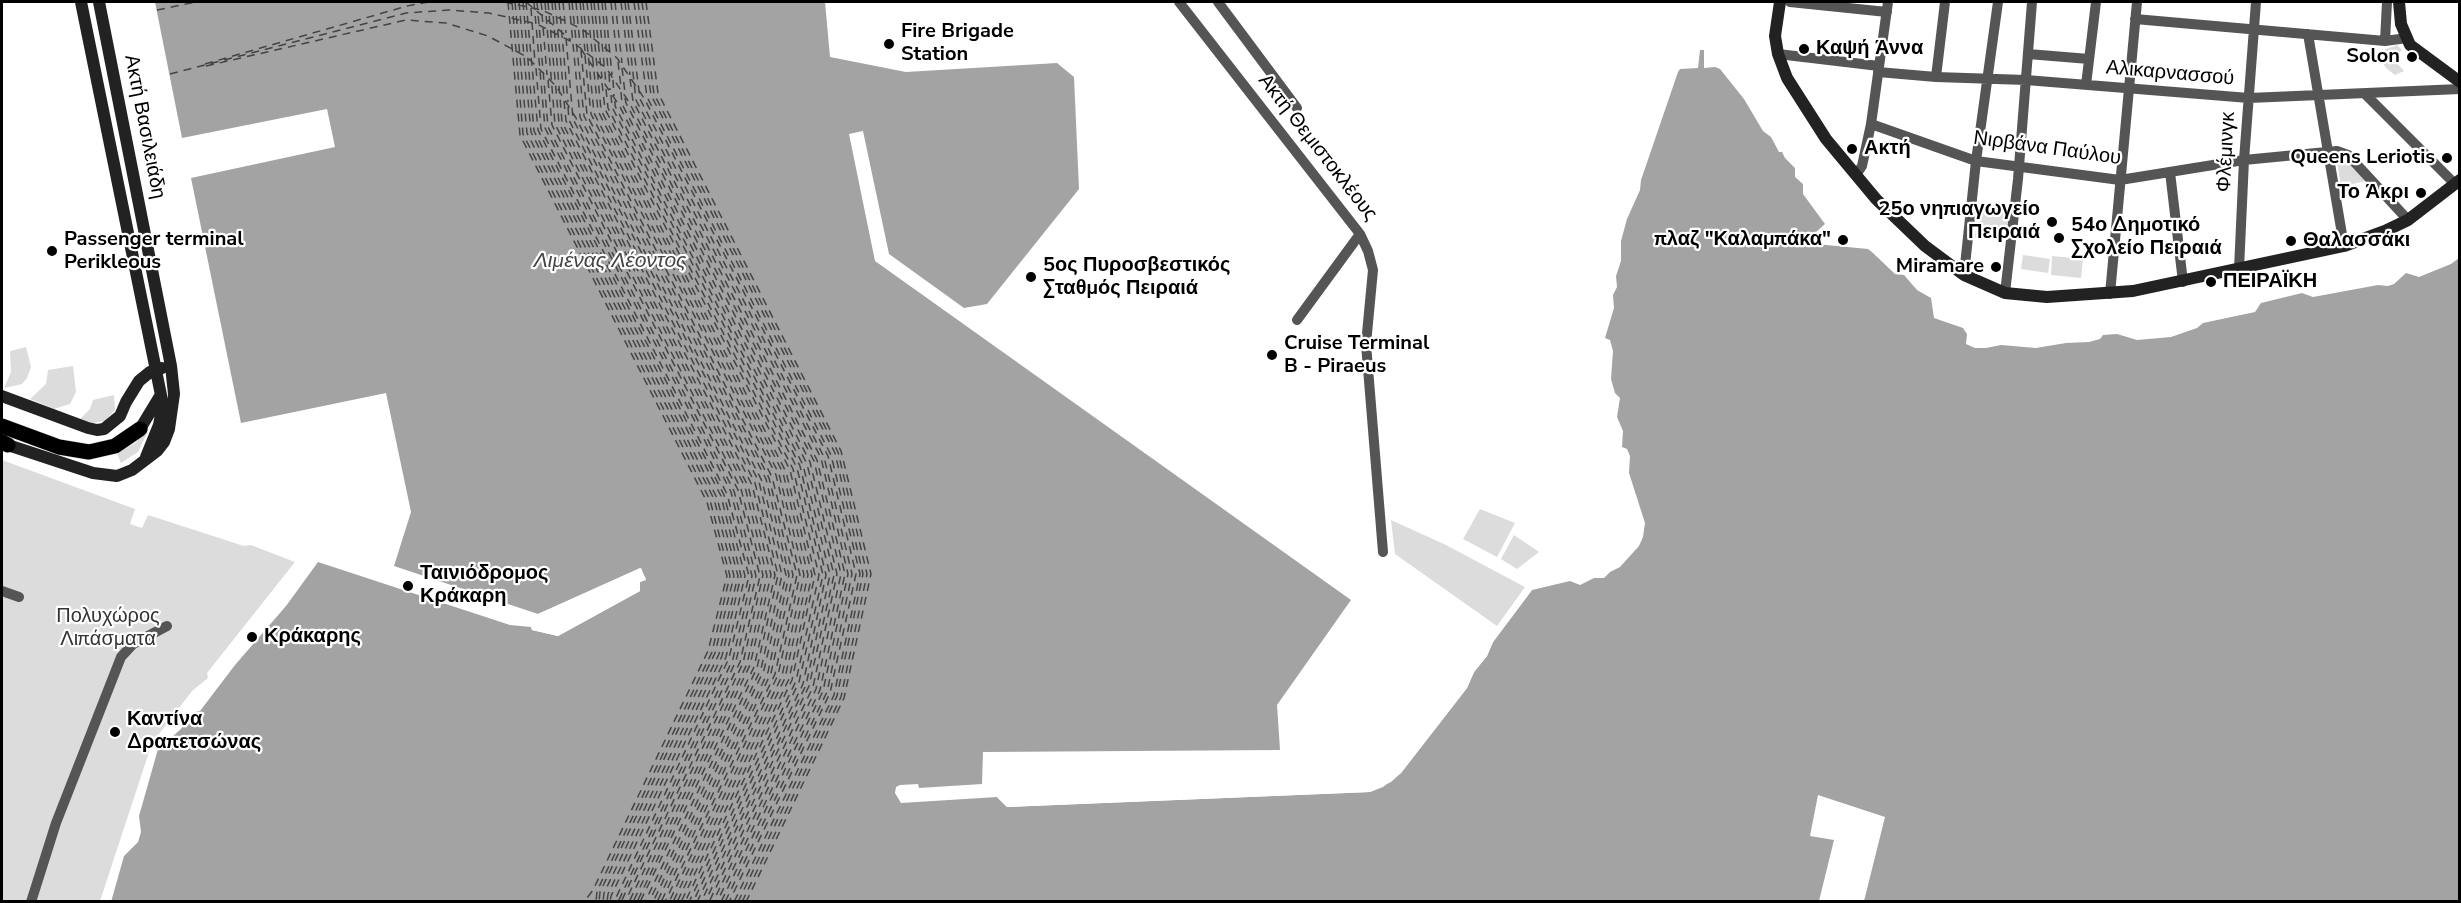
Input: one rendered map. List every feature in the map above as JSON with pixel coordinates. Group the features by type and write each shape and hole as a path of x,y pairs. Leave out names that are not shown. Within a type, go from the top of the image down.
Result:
{"main road":[{"path":"2,426 76,450 99,450 115,446 140,429"}],"street":[{"name":"Ακτή Βασιλειάδη","path":"81,2 161,395 162,410 159,425 144,460"},
{"name":"Ακτή Βασιλειάδη","path":"99,2 171,366 174,394 167,435 157,451 144,460"},
{"name":"Ακτή Θεμιστοκλέους","path":"1179,2 1360,234 1373,270 1366,344 1383,552"},
{"path":"1218,2 1297,108"},
{"path":"1780,2 1775,36 1778,54 1787,78 1814,123 1856,176 1902,225 1964,275 2005,293 2047,297 2110,294 2183,282 2344,246 2408,220 2457,182 2365,94"},
{"path":"1790,2 1887,7 1871,124 1862,166 1856,176"},
{"path":"1936,77 1945,2"},
{"path":"1964,275 1976,161 1998,2"},
{"path":"2005,293 2019,168 2032,2"},
{"path":"2086,85 2096,2"},
{"path":"2110,294 2137,2"},
{"name":"Φλέμινγκ","path":"2239,269 2244,160 2256,2"},
{"path":"2385,41 2387,2"},
{"path":"2399,2 2399,15 2407,38 2418,51 2460,82"},
{"path":"2136,19 2385,41 2407,38"},
{"path":"2308,34 2344,246"},
{"name":"Αλικαρνασσού","path":"1778,54 1936,77 2026,80 2248,98 2319,97 2460,89"},
{"path":"2028,54 2090,59"},
{"name":"Νιρβάνα Παύλου","path":"1871,124 1976,161 2120,180 2244,160 2329,152"},
{"path":"2329,152 2337,151 2348,155 2408,220"},
{"path":"2170,172 2183,282"},
{"path":"1297,320 1360,234"},
{"path":"2,396 88,428 104,429 120,416 139,381 156,370 171,366"},
{"path":"140,429 161,395"},
{"path":"4,444 104,476 117,476 128,472 144,460"},
{"path":"2,591 19,597"},
{"path":"31,902 56,823 121,657 133,644 167,626"}],"green space":[{"path":"2397,45 2402,50 2393,59 2404,71 2395,75 2386,68 2379,57 2385,53 2384,50"},
{"path":"2348,160 2365,181 2341,187 2337,161"},
{"path":"1978,209 2009,213 2006,240 1975,237"},
{"path":"2023,255 2050,259 2048,273 2021,269"},
{"path":"2052,256 2083,259 2081,278 2051,275"},
{"path":"26,347 31,367 27,378 22,384 4,388 11,372 10,351"},
{"path":"73,366 76,392 70,404 54,409 30,399 46,384 48,370"},
{"path":"114,395 115,410 105,421 92,423 80,419 90,409 93,400"},
{"path":"148,431 138,452 121,463 117,453 135,443"},
{"name":"Πολυχώρος Λιπάσματα","path":"2,460 135,509 130,524 142,528 148,515 244,546 251,545 295,562 207,673 208,678 192,691 152,743 100,901 2,901"},
{"path":"1480,509 1515,523 1497,557 1463,539"},
{"path":"1391,520 1446,545 1525,587 1497,626 1395,554"},
{"path":"1514,535 1539,552 1517,569 1501,559"}],"water":[{"name":"Λιμένας Λέοντος","path":"155,2 825,2 830,57 906,72 1057,63 1074,77 1079,189 987,304 964,308 889,254 863,131 849,134 875,261 1351,600 1277,705 1280,750 983,752 982,784 919,788 918,784 900,785 896,787 895,793 901,803 997,797 1007,807 1370,792 1383,787 1401,773 1467,688 1493,642 1532,590 1570,581 1580,585 1594,578 1604,578 1620,567 1639,546 1645,523 1629,473 1630,456 1627,449 1622,447 1623,431 1617,417 1620,398 1615,393 1611,379 1613,351 1610,340 1605,338 1614,308 1613,295 1617,287 1616,276 1621,261 1621,241 1627,219 1640,190 1641,180 1678,72 1680,69 1698,68 1700,50 1704,50 1704,68 1720,69 1744,99 1763,131 1771,137 1779,152 1782,152 1795,168 1795,177 1803,184 1803,194 1825,224 1806,241 1868,249 1895,274 1904,275 1917,290 1931,298 1934,318 1963,328 1967,334 1966,344 1975,348 2001,345 2036,348 2089,342 2100,339 2103,335 2117,334 2137,340 2171,337 2197,328 2203,323 2255,312 2261,303 2302,293 2313,297 2378,285 2388,286 2394,284 2406,273 2419,277 2451,264 2459,258 2459,901 1864,901 1885,817 1818,795 1810,836 1834,840 1819,901 111,902 124,856 138,842 141,832 139,816 158,749 181,729 191,713 200,711 235,665 286,606 318,562 510,625 531,627 532,630 558,636 640,591 640,582 646,579 640,568 538,614 394,566 411,512 386,393 241,423 191,178 335,147 327,109 182,138"}],"pier":[{"path":"641,568 646,580 640,582 640,591 558,636 532,630 531,627 534,626 557,633 637,589 637,581 642,578 639,572 539,617 538,614"},
{"path":"1529,589 1532,590 1493,642 1467,688 1401,773 1391,782 1370,792 1007,807 997,797 999,794 1008,804 1353,791 1381,785 1399,771 1456,697 1471,671 1485,654 1491,640"}],"ferry route":[{"path":"157,10 196,2"},
{"path":"205,64 407,6 429,2"},
{"path":"504,2 542,10 582,29 617,58 644,98 828,456 856,574 830,693 729,902"},
{"path":"508,2 520,135 707,502 727,576 708,651 593,890 584,902"},
{"path":"512,2 523,134 710,500 730,576 712,652 597,891 596,902"},
{"path":"515,2 527,133 714,499 734,576 715,653 600,892 599,902"},
{"path":"519,2 531,132 717,498 738,576 719,654 604,893 603,902"},
{"path":"523,2 534,131 721,496 741,576 722,656 608,894 607,902"},
{"path":"526,2 571,40"},
{"path":"526,2 538,130 724,495 745,576 726,657 610,902"},
{"path":"534,2 545,128 731,492 752,576 733,659 618,902"},
{"path":"537,2 548,127 734,491 756,576 736,661 621,902"},
{"path":"541,2 542,10"},
{"path":"545,2 555,124 741,489 763,575 743,663 629,902"},
{"path":"548,2 559,123 745,487 767,576 747,664 633,902"},
{"path":"552,2 562,122 748,486 771,575 750,665 637,902"},
{"path":"555,2 564,96"},
{"path":"559,2 568,102"},
{"path":"563,2 566,33"},
{"path":"569,2 580,117 766,479 789,575 768,672 657,902"},
{"path":"572,2 584,116 769,478 793,575 771,673 661,902"},
{"path":"576,2 580,45"},
{"path":"580,2 585,51"},
{"path":"583,2 594,113 779,474 804,575 782,676 673,902"},
{"path":"587,2 598,111 783,473 808,575 785,678 677,902"},
{"path":"591,2 601,110 786,472 812,575 789,679 681,902"},
{"path":"594,2 602,78"},
{"path":"598,2 606,84"},
{"path":"602,2 608,69"},
{"path":"605,2 612,75"},
{"path":"611,2 617,57"},
{"path":"615,2 622,63"},
{"path":"621,2 630,75"},
{"path":"625,2 636,100 821,458 848,574 823,691 721,902"},
{"path":"628,2 640,99 824,457 852,574 827,692 725,902"},
{"path":"634,2 647,97 831,455 860,574 834,695 734,902"},
{"path":"638,2 651,95 835,453 863,574 837,696 738,902"},
{"path":"642,2 654,94 838,452 867,574 841,697 742,902"},
{"path":"646,2 658,93 841,451 871,574 844,698 746,902"},
{"path":"531,8 535,63"},
{"path":"170,74 406,13 449,10 489,13 537,24 574,43 606,68 629,102 814,461 841,574 816,689 713,902"},
{"path":"542,14 547,75"},
{"path":"206,66 406,20 446,23 488,36 527,57 556,86 576,118 762,481 786,575 764,670 653,902"},
{"path":"566,38 573,119 759,482 782,575 761,669 649,902"},
{"path":"581,49 619,105 803,465 830,575 806,685 701,902"},
{"path":"581,50 587,115 772,477 797,575 775,674 665,902"},
{"path":"585,56 591,114 776,475 800,575 778,675 669,902"},
{"path":"618,62 621,87"},
{"path":"536,68 541,129 727,494 749,576 729,658 614,902"},
{"path":"622,68 625,93"},
{"path":"609,74 610,90"},
{"path":"630,79 633,101 817,460 845,574 820,690 717,902"},
{"path":"548,80 552,125 738,490 760,576 740,662 625,902"},
{"path":"613,80 614,96"},
{"path":"602,83 605,109 790,470 815,575 792,680 685,902"},
{"path":"606,89 608,108 793,469 819,575 796,681 689,902"},
{"path":"621,92 622,104 807,464 834,575 809,686 705,902"},
{"path":"611,95 612,107 797,468 823,575 799,682 693,902"},
{"path":"625,98 810,462 837,574 813,687 709,902"},
{"path":"564,101 566,121 752,485 775,575 754,667 640,902"},
{"path":"615,101 615,106 800,466 826,575 803,684 697,902"},
{"path":"568,107 569,120 755,483 778,575 757,668 645,902"}],"place":[{"name":"Fire Brigade Station","path":"889,44"},
{"name":"Καψή Άννα","path":"1804,49"},
{"name":"Solon","path":"2412,57"},
{"name":"Ακτή","path":"1852,149"},
{"name":"Queens Leriotis","path":"2447,158"},
{"name":"Το Άκρι","path":"2421,193"},
{"name":"25ο νηπιαγωγείο Πειραιά","path":"2052,222"},
{"name":"54ο Δημοτικό Σχολείο Πειραιά","path":"2059,238"},
{"name":"πλαζ \"Καλαμπάκα\"","path":"1843,240"},
{"name":"Θαλασσάκι","path":"2291,241"},
{"name":"Passenger terminal Perikleous","path":"52,251"},
{"name":"Miramare","path":"1996,267"},
{"name":"5ος Πυροσβεστικός Σταθμός Πειραιά","path":"1031,277"},
{"name":"ΠΕΙΡΑΪΚΗ","path":"2211,282"},
{"name":"Cruise Terminal B - Piraeus","path":"1272,355"},
{"name":"Ταινιόδρομος Κράκαρη","path":"408,586"},
{"name":"Κράκαρης","path":"252,637"},
{"name":"Καντίνα Δραπετσώνας","path":"115,732"}]}
